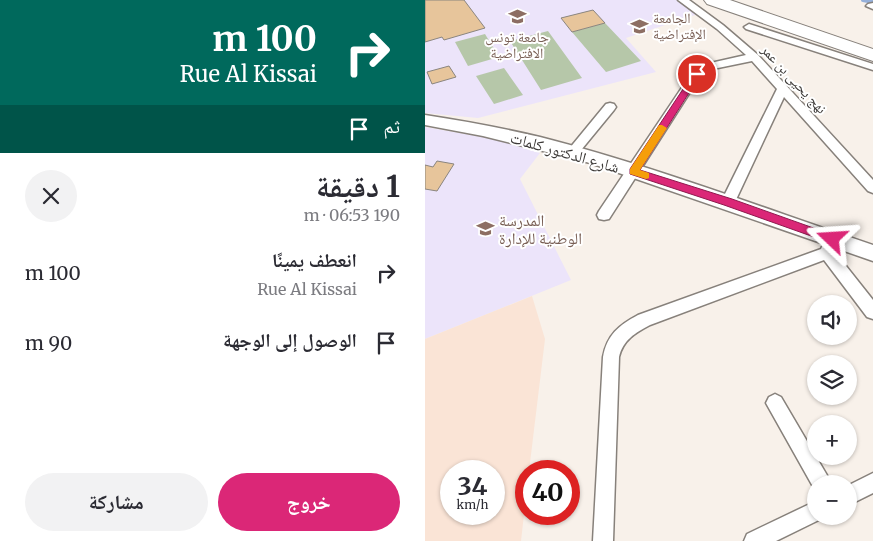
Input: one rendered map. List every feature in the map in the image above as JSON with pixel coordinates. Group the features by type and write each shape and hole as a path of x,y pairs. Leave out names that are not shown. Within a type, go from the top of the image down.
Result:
{"highway":[{"path":"713,0 873,55"},
{"path":"717,0 870,42"},
{"path":"738,0 870,42"},
{"path":"748,0 870,42"}],"street":[{"name":"نهج يحيى بن عمر","path":"683,0 754,57 873,188"},
{"path":"740,44 740,32 749,27 770,21"},
{"path":"749,27 873,67"},
{"path":"604,215 699,72 710,66 754,57"},
{"path":"728,202 783,88"},
{"path":"573,152 610,107"},
{"name":"شارع الدكتور كلمات","path":"425,120 485,130 573,152 728,202 829,246 873,253"},
{"path":"603,541 611,357 617,338 628,328 829,246 873,312"},
{"path":"775,403 816,475"},
{"path":"857,491 873,483"},
{"path":"753,541 807,515"}],"shaded area":[{"path":"425,0 679,0 701,13 626,38 656,72 478,118 425,113"},
{"name":"المدرسة الوطنية للإدارة","path":"425,127 511,142 540,153 520,179 571,280 425,339"},
{"path":"532,296 545,339 530,460 515,460 515,525 523,525 521,541 425,541 425,339"}],"green space":[{"path":"605,23 641,61 606,72 572,32"},
{"path":"548,31 582,78 541,90 510,41"},
{"path":"485,34 499,57 468,66 455,42"},
{"path":"504,68 523,95 494,104 476,76"}],"building":[{"path":"425,0 464,0 485,28 444,40 442,37 425,42"},
{"path":"593,10 605,23 572,32 561,18"},
{"path":"449,66 456,77 432,84 427,72"},
{"path":"437,161 454,164 437,191 425,189 425,165 433,167"}],"waterway":[{"path":"863,0 873,2"}],"slow traffic":[{"path":"646,176 633,172 662,128"}],"place":[{"name":"جامعة تونس الافتراضية","path":"517,17"},
{"name":"الجامعة الإفتراضية","path":"639,26"},
{"name":"المدرسة الوطنية للإدارة","path":"485,229"}],"route":[{"path":"697,74 633,172 728,202 832,239"}]}
